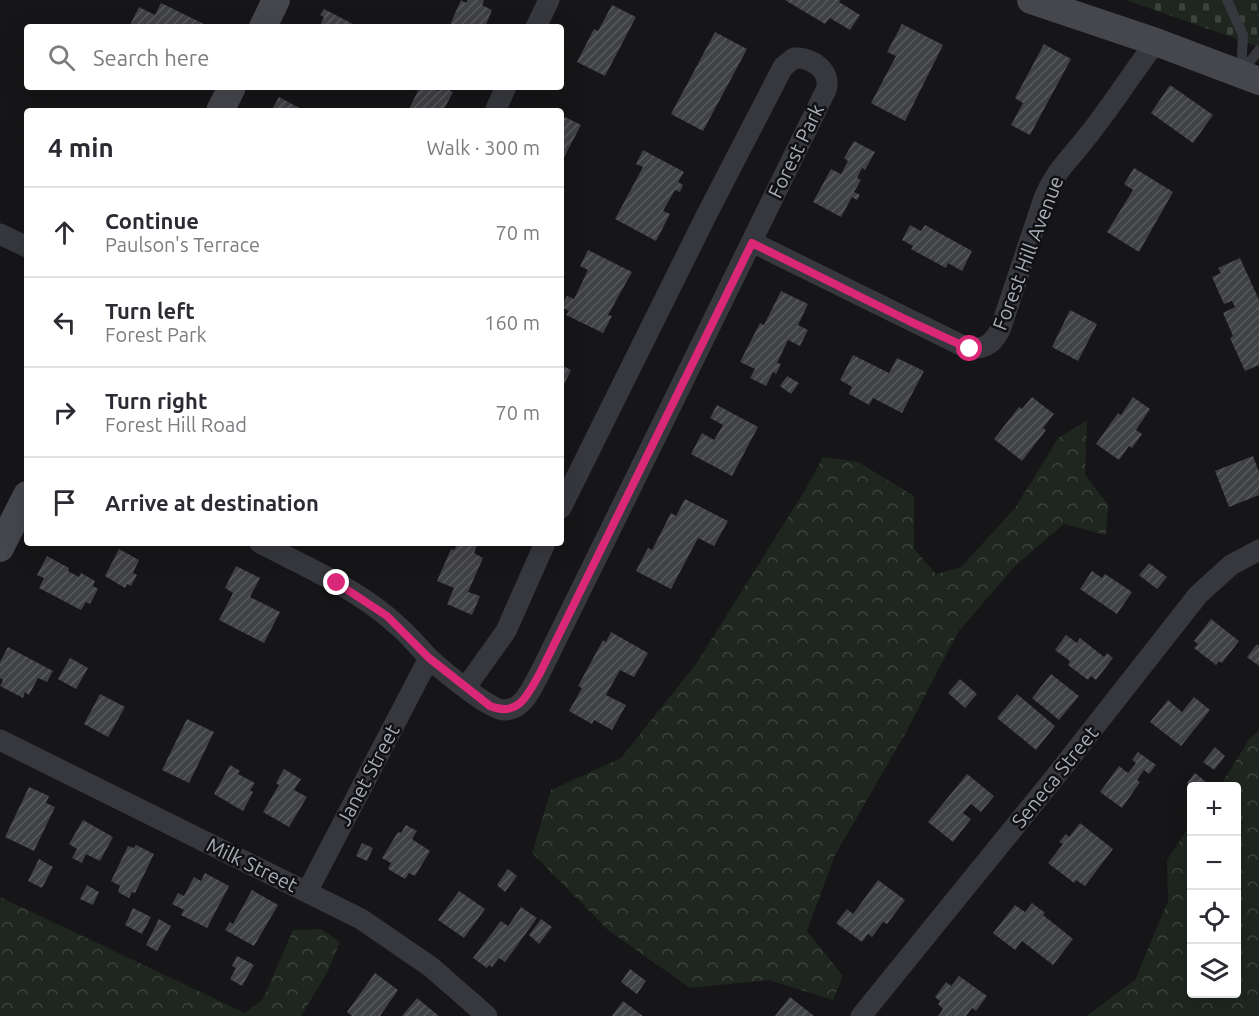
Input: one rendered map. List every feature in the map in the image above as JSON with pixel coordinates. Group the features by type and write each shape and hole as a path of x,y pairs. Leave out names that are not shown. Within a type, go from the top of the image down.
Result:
{"main road":[{"path":"264,24 276,0"},
{"path":"1031,0 1156,42 1250,77"},
{"path":"222,108 230,90"},
{"path":"0,548 24,501"}],"street":[{"path":"537,24 549,0"},
{"name":"Forest Hill Avenue","path":"752,243 963,346 975,349 984,347 994,340 1000,330 1051,181 1062,164 1086,138 1156,42"},
{"name":"Forest Park","path":"466,687 490,706 502,710 508,709 515,707 525,699 540,673 828,85 824,70 805,59 794,58 783,67 564,502"},
{"path":"496,108 505,90"},
{"path":"0,234 24,246"},
{"path":"273,546 373,605 399,626 429,658 466,687 506,631 544,546"},
{"name":"Seneca Street","path":"861,1016 1198,596 1231,565 1259,550"},
{"name":"Janet Street","path":"307,892 429,658"},
{"name":"Milk Street","path":"0,740 361,919 410,951 487,1016"}],"lane":[{"path":"1227,0 1243,35 1250,77"},
{"path":"1250,77 1259,50"}],"green space":[{"path":"1126,0 1259,0 1259,47"},
{"path":"1087,421 1085,474 1108,505 1106,535 1064,524 1016,565 958,632 905,734 835,855 807,931 843,976 833,1000 769,980 690,988 608,930 532,853 551,790 621,758 696,664 805,490 823,457 858,462 914,496 914,549 936,574 961,567 1016,507 1058,438"},
{"path":"1259,731 1259,1016 1086,1016 1135,980 1168,901 1167,860 1187,830 1187,998 1241,998 1241,782 1222,782 1250,738"},
{"path":"0,897 245,1013 263,999 293,930 321,929 340,942 328,971 301,1016 0,1016"}],"building":[{"path":"461,0 466,3 468,0 484,0 482,5 492,10 486,24 450,24"},
{"path":"785,0 840,0 839,2 860,15 850,30 830,18 825,24"},
{"path":"161,3 204,24 130,24 139,7 155,15"},
{"path":"612,5 636,17 605,76 577,62 594,29 598,31"},
{"path":"324,9 353,24 320,24 324,17 320,15"},
{"path":"902,24 943,45 905,121 871,103 896,56 887,52"},
{"path":"715,32 747,49 703,131 671,114"},
{"path":"1044,44 1071,59 1030,135 1011,125 1023,103 1015,98"},
{"path":"1170,85 1213,115 1193,143 1151,113"},
{"path":"418,90 453,92 445,108 410,108"},
{"path":"279,97 299,108 273,108"},
{"path":"565,117 581,125 564,157"},
{"path":"854,141 875,152 865,170 862,168 857,178 861,180 854,192 860,195 857,200 852,197 841,217 813,202 831,169 841,174 848,161 844,158"},
{"path":"643,150 684,172 678,182 683,185 680,192 675,190 663,211 670,214 656,241 615,219 643,167 636,164"},
{"path":"1134,168 1173,192 1139,252 1107,232 1133,190 1124,184"},
{"path":"910,225 921,231 925,225 972,251 962,271 948,263 946,268 911,249 913,246 902,240"},
{"path":"588,250 632,272 608,315 612,316 603,333 566,315 569,311 564,308 564,302 567,296 574,299 588,270 580,266"},
{"path":"1240,258 1259,300 1259,365 1245,371 1230,338 1233,336 1223,313 1235,307 1232,301 1224,304 1212,277 1221,273 1218,268"},
{"path":"781,291 808,304 798,325 808,330 800,346 788,340 777,363 781,364 776,374 773,372 766,386 750,378 755,369 740,362 760,323 764,325"},
{"path":"1070,310 1097,324 1078,361 1052,347"},
{"path":"853,355 889,373 897,358 924,371 902,413 873,398 869,405 849,394 852,387 840,380"},
{"path":"564,366 571,370 564,384"},
{"path":"787,376 799,383 791,394 780,386"},
{"path":"1032,397 1054,414 1043,428 1046,430 1022,461 994,439 1019,407 1022,409"},
{"path":"1133,397 1150,409 1136,430 1142,434 1119,460 1096,444 1118,413 1121,415"},
{"path":"717,405 758,427 732,476 691,454 702,433 714,440 723,425 710,418"},
{"path":"1253,456 1259,472 1259,495 1229,507 1215,471"},
{"path":"685,499 728,521 714,546 698,538 671,589 636,571 648,548 652,550 671,513 676,516"},
{"path":"456,546 477,546 474,553 483,558 468,592 480,596 472,615 447,604 454,588 437,581 451,549 454,550"},
{"path":"119,549 139,560 133,573 137,575 131,586 127,584 125,588 105,576"},
{"path":"47,556 69,568 68,571 79,577 81,573 95,581 93,586 98,589 90,604 86,602 81,610 39,588 44,578 37,575"},
{"path":"1149,563 1167,577 1157,589 1139,575"},
{"path":"236,566 260,578 250,597 280,612 264,643 219,620 233,593 225,588"},
{"path":"1092,571 1102,578 1105,574 1132,592 1117,614 1080,589"},
{"path":"1211,619 1239,641 1222,663 1219,661 1216,665 1194,648 1198,644 1194,641"},
{"path":"611,632 648,653 634,677 620,670 606,695 626,705 612,730 594,720 592,724 569,711 582,688 578,686 603,640 606,642"},
{"path":"1066,635 1077,643 1080,638 1104,657 1107,653 1113,658 1096,680 1091,676 1088,680 1068,665 1070,661 1055,650"},
{"path":"1257,644 1259,646 1259,666 1247,657"},
{"path":"8,647 53,671 47,682 38,678 29,695 25,692 23,698 0,686 3,680 0,678 0,662"},
{"path":"70,658 88,668 76,689 58,679"},
{"path":"1051,674 1079,696 1059,720 1032,698"},
{"path":"960,679 977,694 965,708 948,693"},
{"path":"100,694 125,707 108,737 84,724"},
{"path":"1017,694 1055,726 1036,750 997,718"},
{"path":"1194,697 1210,710 1181,746 1150,722 1168,700 1182,712"},
{"path":"187,719 214,732 189,783 162,770"},
{"path":"1215,747 1225,756 1214,770 1203,762"},
{"path":"1138,752 1156,765 1149,774 1144,770 1137,780 1140,782 1122,808 1100,792 1119,766 1128,773 1136,763 1132,760"},
{"path":"230,765 240,771 238,774 255,783 250,790 253,792 243,811 214,794"},
{"path":"284,769 301,779 294,790 307,797 289,827 263,812 279,785 276,783"},
{"path":"1195,773 1206,782 1188,782"},
{"path":"967,774 994,796 981,812 971,804 963,813 971,819 953,842 928,822"},
{"path":"29,787 49,796 46,803 55,807 34,851 5,837"},
{"path":"83,820 113,837 100,861 86,854 82,863 72,858 77,849 69,844"},
{"path":"1080,823 1113,849 1085,886 1076,880 1074,883 1048,863 1063,844 1059,842 1066,834 1069,837"},
{"path":"406,825 417,831 412,839 430,851 415,876 409,873 405,879 388,869 391,863 382,858 398,832 401,833"},
{"path":"362,843 373,848 367,861 356,856"},
{"path":"136,845 154,854 135,893 132,892 129,898 118,892 120,886 111,881 128,846 134,848"},
{"path":"39,859 53,867 42,888 28,881"},
{"path":"508,869 517,876 505,892 497,885"},
{"path":"205,873 229,886 207,928 181,915 184,910 172,904 178,893 184,896 194,877 201,881"},
{"path":"878,880 905,900 887,924 883,922 872,937 868,934 862,942 836,923 847,909 853,914"},
{"path":"87,885 99,892 93,905 80,899"},
{"path":"252,890 278,905 254,946 225,930 230,922 233,924"},
{"path":"459,891 485,909 464,938 438,920"},
{"path":"1032,903 1073,939 1053,965 1022,941 1015,950 993,933 1015,905 1025,912"},
{"path":"521,907 537,918 505,962 499,958 492,967 489,965 487,968 473,958 501,921 508,926"},
{"path":"133,908 151,917 142,934 125,925"},
{"path":"159,919 171,926 157,951 146,945"},
{"path":"541,919 552,927 539,944 529,935"},
{"path":"237,956 254,965 242,986 230,979 236,968 232,966"},
{"path":"630,969 646,981 637,994 621,982"},
{"path":"375,973 398,990 380,1016 352,1016 347,1012"},
{"path":"959,976 987,996 976,1011 972,1008 966,1016 938,1016 943,1009 938,1004 940,1001 935,997 946,982 951,986"},
{"path":"790,997 814,1016 775,1016"},
{"path":"417,998 439,1016 402,1016"},
{"path":"623,1001 643,1016 612,1016"}],"route":[{"path":"337,583 387,616 429,658 490,706 502,710 515,707 525,699 540,673 752,243 970,349"}]}
